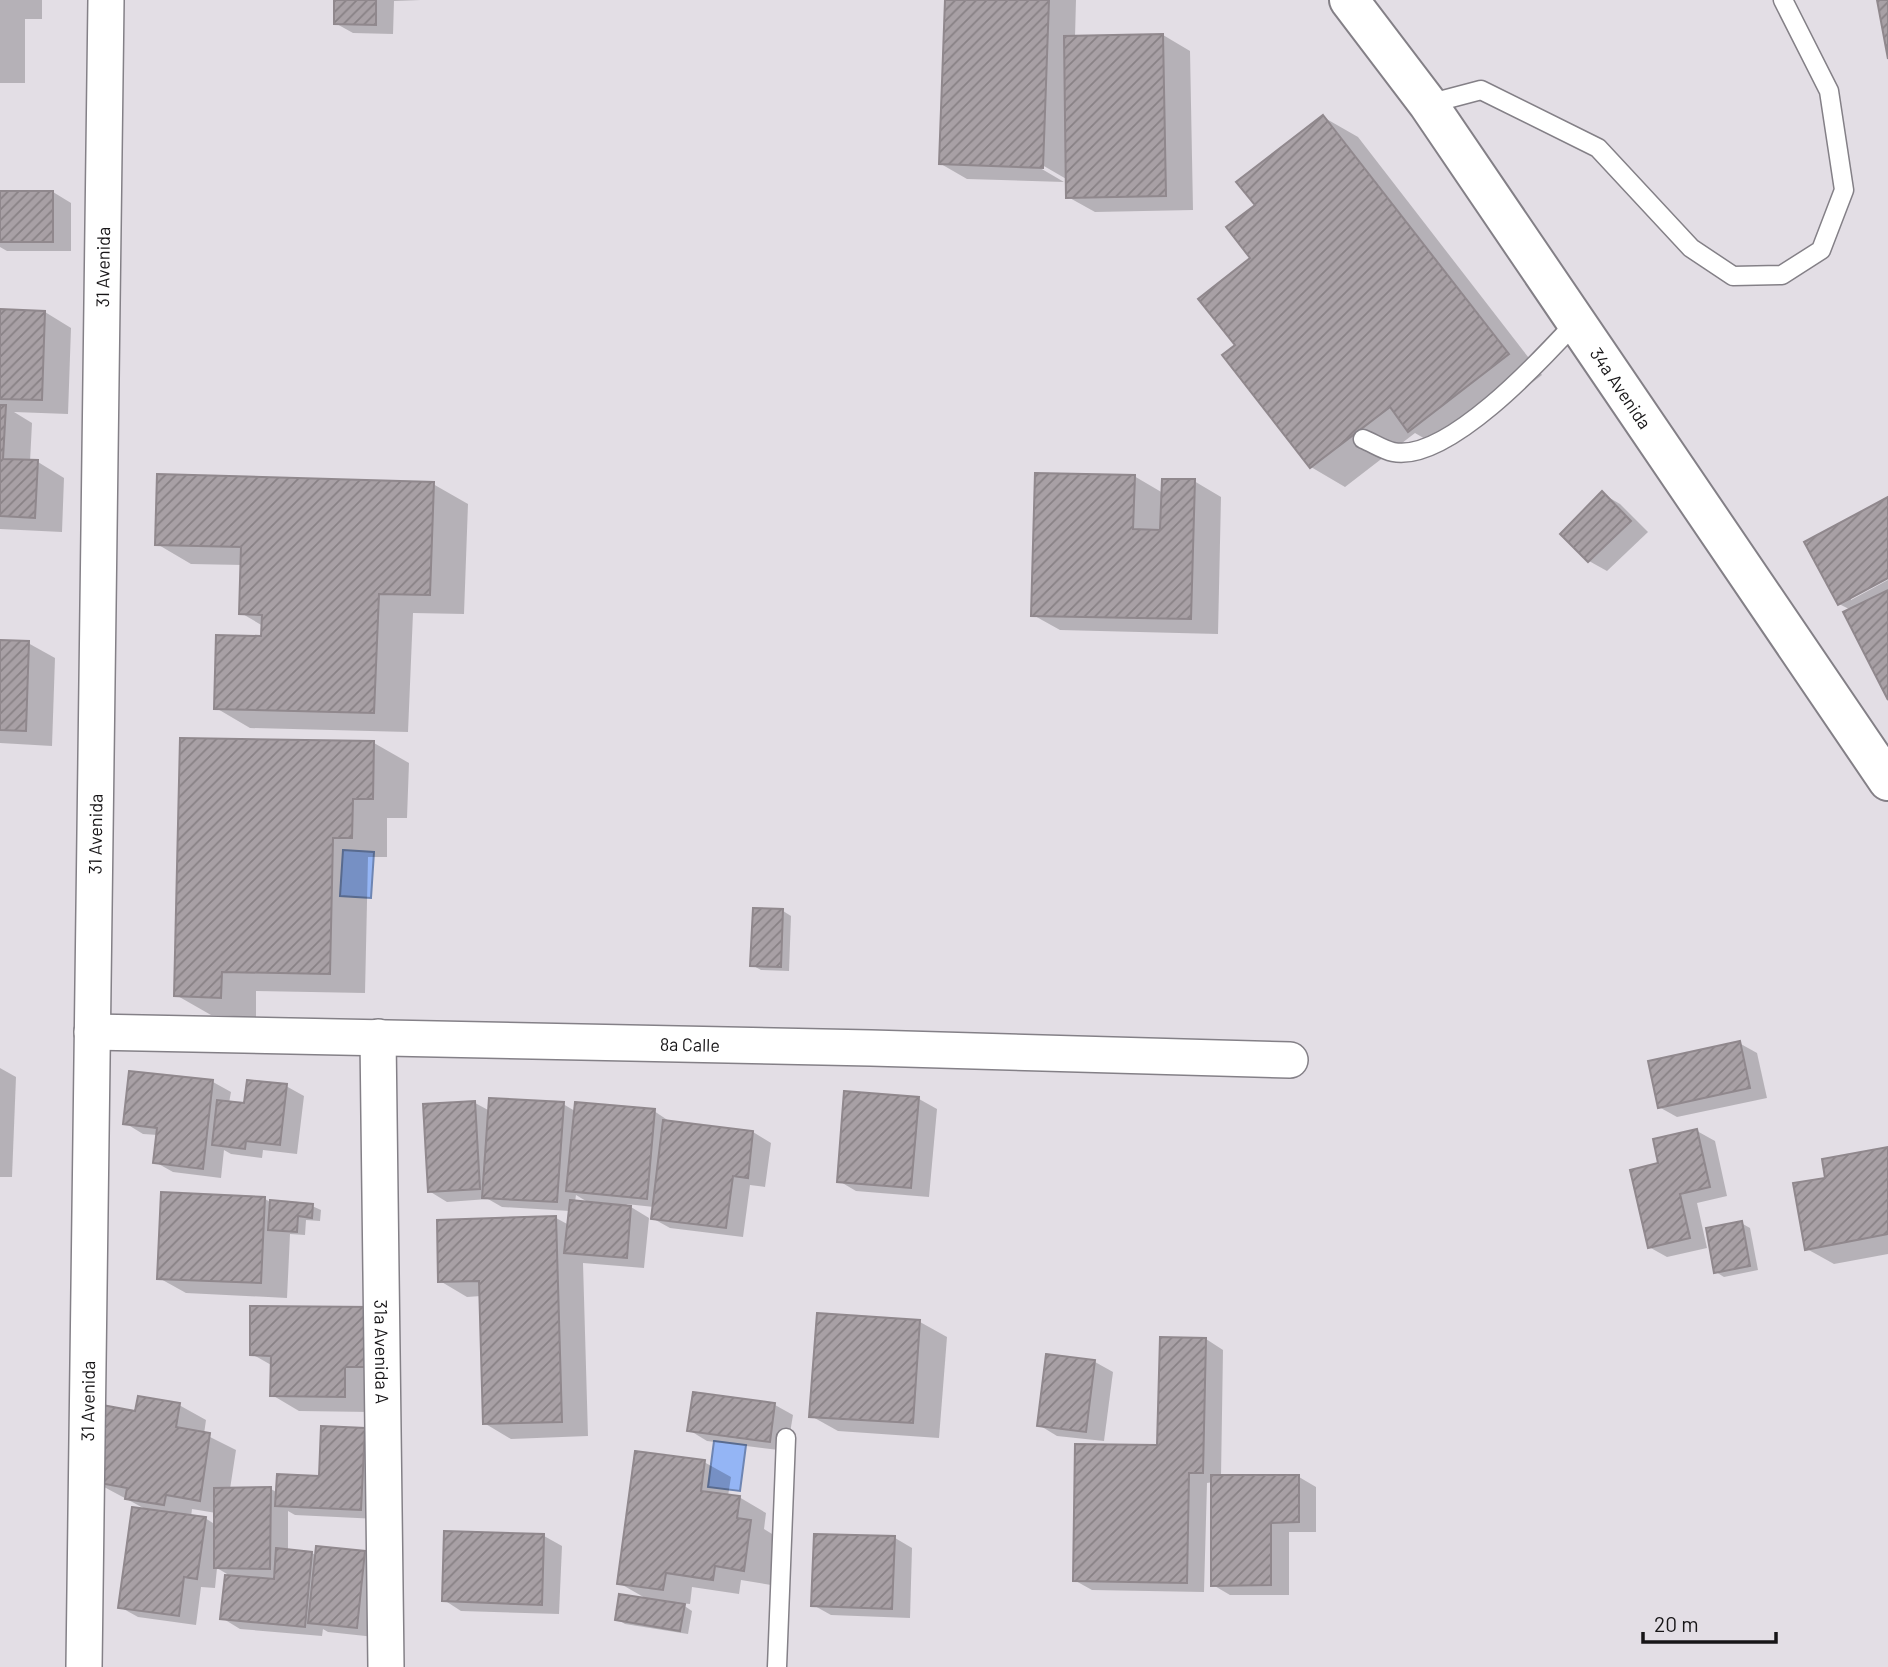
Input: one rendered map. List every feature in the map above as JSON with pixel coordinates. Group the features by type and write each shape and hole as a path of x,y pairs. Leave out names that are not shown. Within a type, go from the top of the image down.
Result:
{"street":[{"name":"31 Avenida","path":"84,1667 106,0"},
{"name":"34a Avenida","path":"1349,0 1428,104 1888,781"},
{"name":"8a Calle","path":"92,1032 871,1048 1290,1060"},
{"name":"31a Avenida A","path":"378,1038 386,1667"}],"lane":[{"path":"1428,104 1480,90 1598,148 1691,248 1733,276 1782,275 1821,250 1844,190 1829,91 1783,0"},
{"path":"1363,439 1394,452 1421,451 1445,440 1487,409 1530,370 1576,321"},
{"path":"777,1667 786,1438"}],"water":[{"path":"343,850 374,852 371,898 340,896"},
{"path":"714,1441 746,1445 740,1491 708,1487"}],"building":[{"path":"334,0 376,0 376,25 334,24"},
{"path":"945,0 1049,0 1043,168 939,164"},
{"path":"1877,0 1888,0 1888,59"},
{"path":"1163,34 1166,196 1066,198 1064,36"},
{"path":"1323,115 1509,354 1408,432 1390,407 1310,468 1222,355 1235,345 1198,299 1250,258 1226,227 1255,205 1236,182"},
{"path":"0,191 53,191 53,242 0,242"},
{"path":"0,309 45,311 42,400 0,399"},
{"path":"0,405 6,405 3,459 38,460 35,518 0,516"},
{"path":"1035,473 1135,475 1133,529 1160,530 1162,479 1195,479 1191,619 1031,616"},
{"path":"157,474 434,482 430,595 379,594 374,713 214,709 216,635 261,636 262,615 239,614 241,547 155,545"},
{"path":"1602,491 1631,521 1588,562 1560,534"},
{"path":"1888,497 1888,578 1838,605 1804,542"},
{"path":"1888,590 1888,700 1843,612"},
{"path":"0,640 29,641 26,731 0,730"},
{"path":"180,738 374,741 373,799 353,799 352,838 333,838 330,974 222,972 221,998 174,996"},
{"path":"753,908 783,909 781,967 750,966"},
{"path":"1740,1041 1750,1088 1658,1108 1648,1061"},
{"path":"129,1071 213,1080 203,1169 153,1163 157,1128 123,1124"},
{"path":"247,1080 287,1084 280,1145 246,1141 245,1149 212,1145 217,1100 244,1103"},
{"path":"844,1091 919,1097 911,1188 837,1182"},
{"path":"489,1098 564,1102 557,1202 482,1198"},
{"path":"475,1101 480,1189 428,1192 423,1104"},
{"path":"575,1102 655,1109 647,1199 566,1191"},
{"path":"663,1120 753,1131 748,1178 733,1176 726,1228 651,1219"},
{"path":"1697,1129 1710,1187 1680,1194 1690,1238 1648,1248 1630,1170 1658,1163 1653,1139"},
{"path":"1888,1147 1888,1234 1805,1250 1793,1183 1825,1178 1822,1159"},
{"path":"161,1192 265,1197 261,1283 157,1279"},
{"path":"270,1200 313,1204 312,1218 298,1216 297,1232 268,1230"},
{"path":"570,1200 631,1206 627,1258 564,1253"},
{"path":"556,1216 562,1422 483,1424 479,1281 438,1282 437,1220"},
{"path":"1742,1221 1750,1266 1714,1273 1706,1228"},
{"path":"250,1306 372,1307 372,1367 345,1367 345,1397 270,1396 271,1356 250,1355"},
{"path":"817,1313 920,1320 913,1423 809,1417"},
{"path":"1160,1337 1206,1338 1203,1473 1189,1473 1187,1583 1073,1581 1075,1444 1157,1445"},
{"path":"1046,1354 1095,1360 1086,1432 1037,1426"},
{"path":"693,1392 775,1403 770,1442 687,1431"},
{"path":"138,1396 180,1403 176,1427 210,1433 200,1501 166,1495 164,1505 125,1499 127,1488 89,1481 102,1405 135,1411"},
{"path":"321,1426 365,1428 361,1510 275,1506 277,1474 319,1476"},
{"path":"635,1451 705,1460 701,1491 740,1496 737,1518 751,1520 744,1571 715,1566 713,1580 666,1573 663,1590 617,1584"},
{"path":"1211,1475 1299,1475 1299,1522 1271,1523 1271,1585 1211,1586"},
{"path":"271,1487 270,1569 214,1568 214,1488"},
{"path":"132,1507 206,1517 197,1579 184,1577 179,1616 118,1608"},
{"path":"444,1531 544,1534 542,1605 442,1601"},
{"path":"814,1534 895,1536 892,1609 811,1606"},
{"path":"316,1546 365,1551 357,1628 308,1623"},
{"path":"276,1548 312,1552 305,1627 220,1619 225,1575 274,1579"},
{"path":"619,1594 685,1604 680,1631 615,1620"}]}
